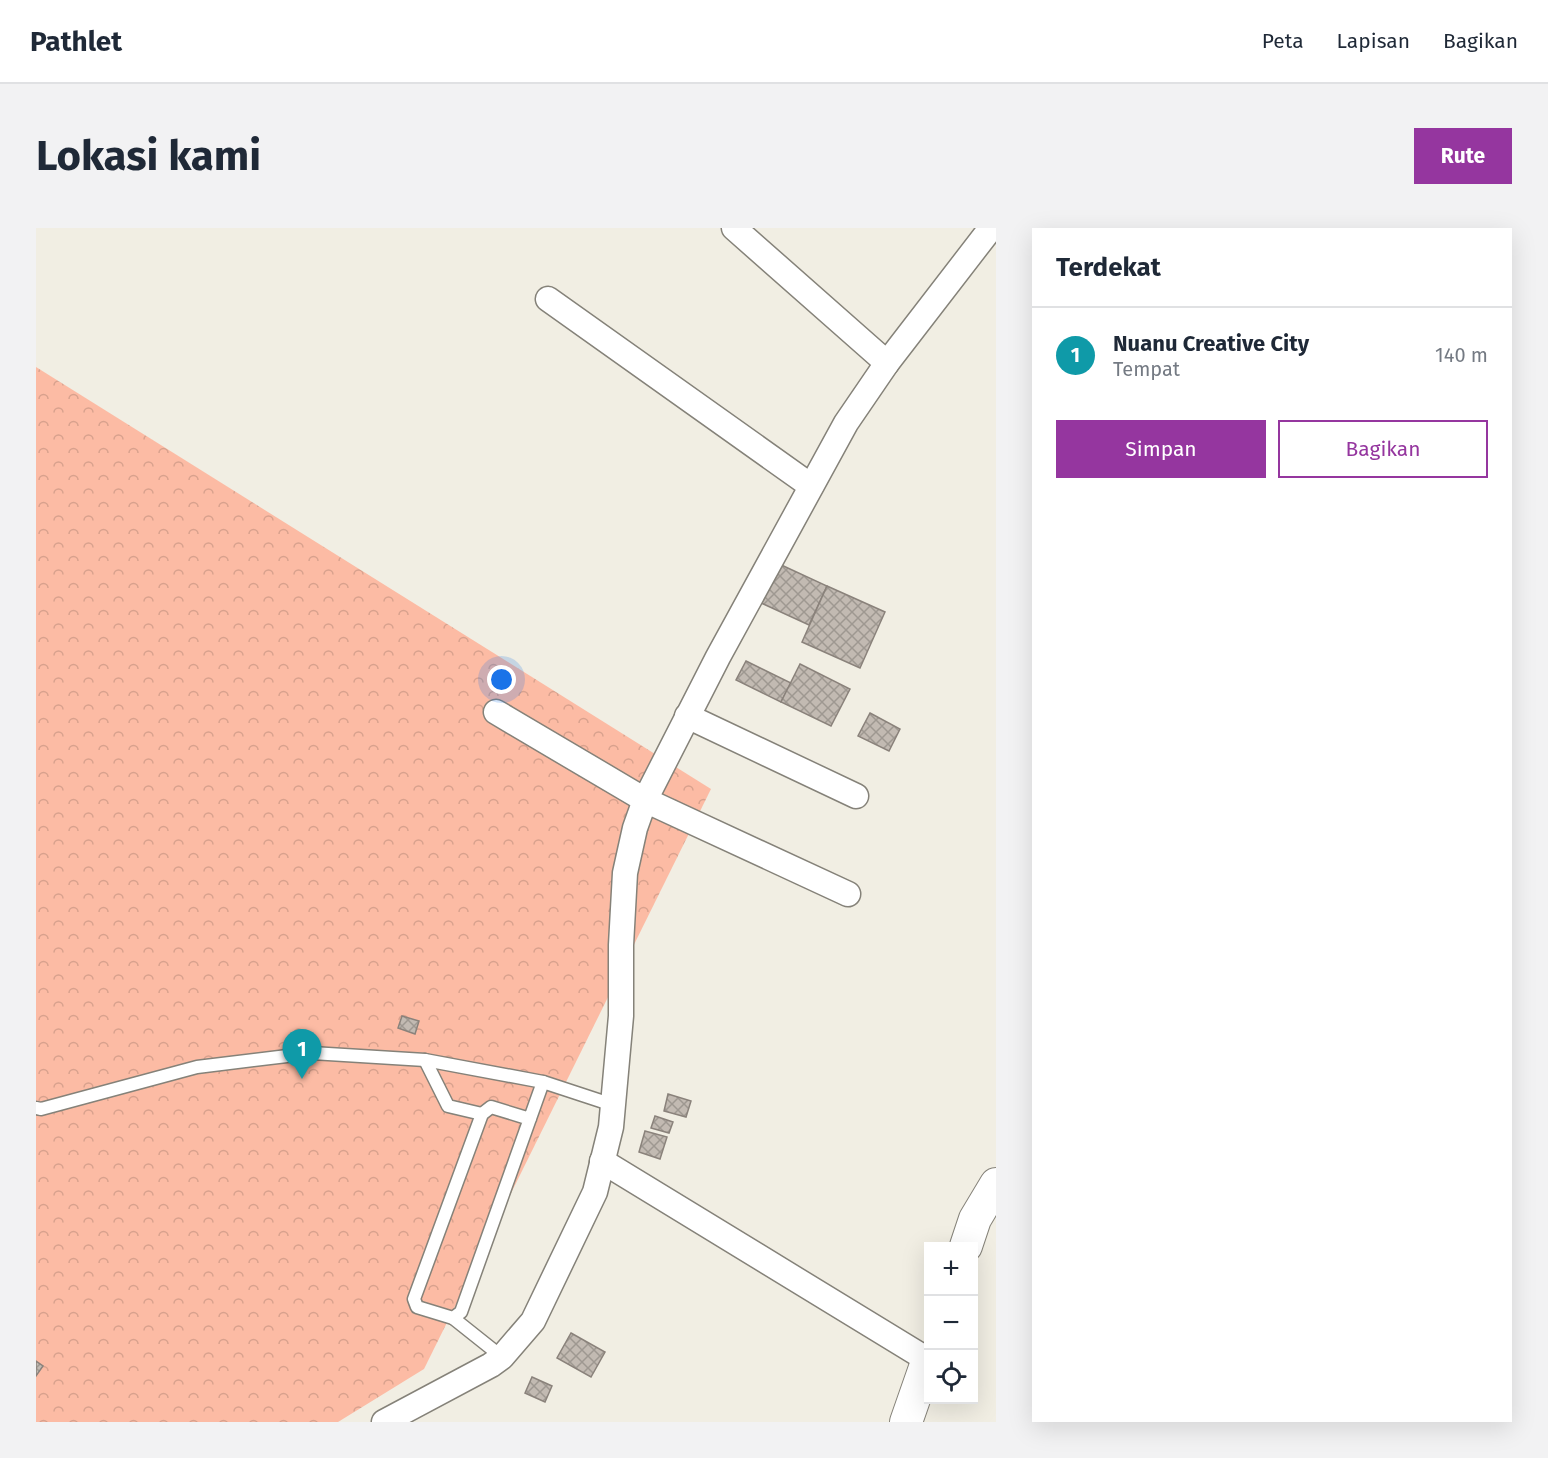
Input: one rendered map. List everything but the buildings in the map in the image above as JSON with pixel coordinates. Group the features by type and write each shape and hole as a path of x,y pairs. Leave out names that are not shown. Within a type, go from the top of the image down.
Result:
{"street":[{"path":"735,228 887,363"},
{"path":"384,1422 481,1371 502,1357 533,1320 548,1292 595,1192 611,1127 621,1016 621,945 625,873 635,828 645,800 687,716 846,423 887,363 991,228"},
{"path":"548,299 811,486"},
{"path":"496,712 645,800 848,894"},
{"path":"687,716 856,796"},
{"path":"602,1161 924,1357"},
{"path":"967,1242 975,1219 996,1184"},
{"path":"906,1422 924,1370"}],"lane":[{"path":"36,1108 41,1109 81,1100 197,1067 312,1053 425,1060 543,1082 613,1105"},
{"path":"425,1060 448,1106 482,1114"},
{"path":"453,1318 461,1312 543,1082"},
{"path":"502,1357 453,1318 417,1307 414,1299 482,1114 491,1107 530,1119"}],"green space":[{"path":"36,367 711,789 424,1369 338,1422 36,1422"}],"place":[{"name":"Nuanu Creative City","path":"302,1079"}]}
